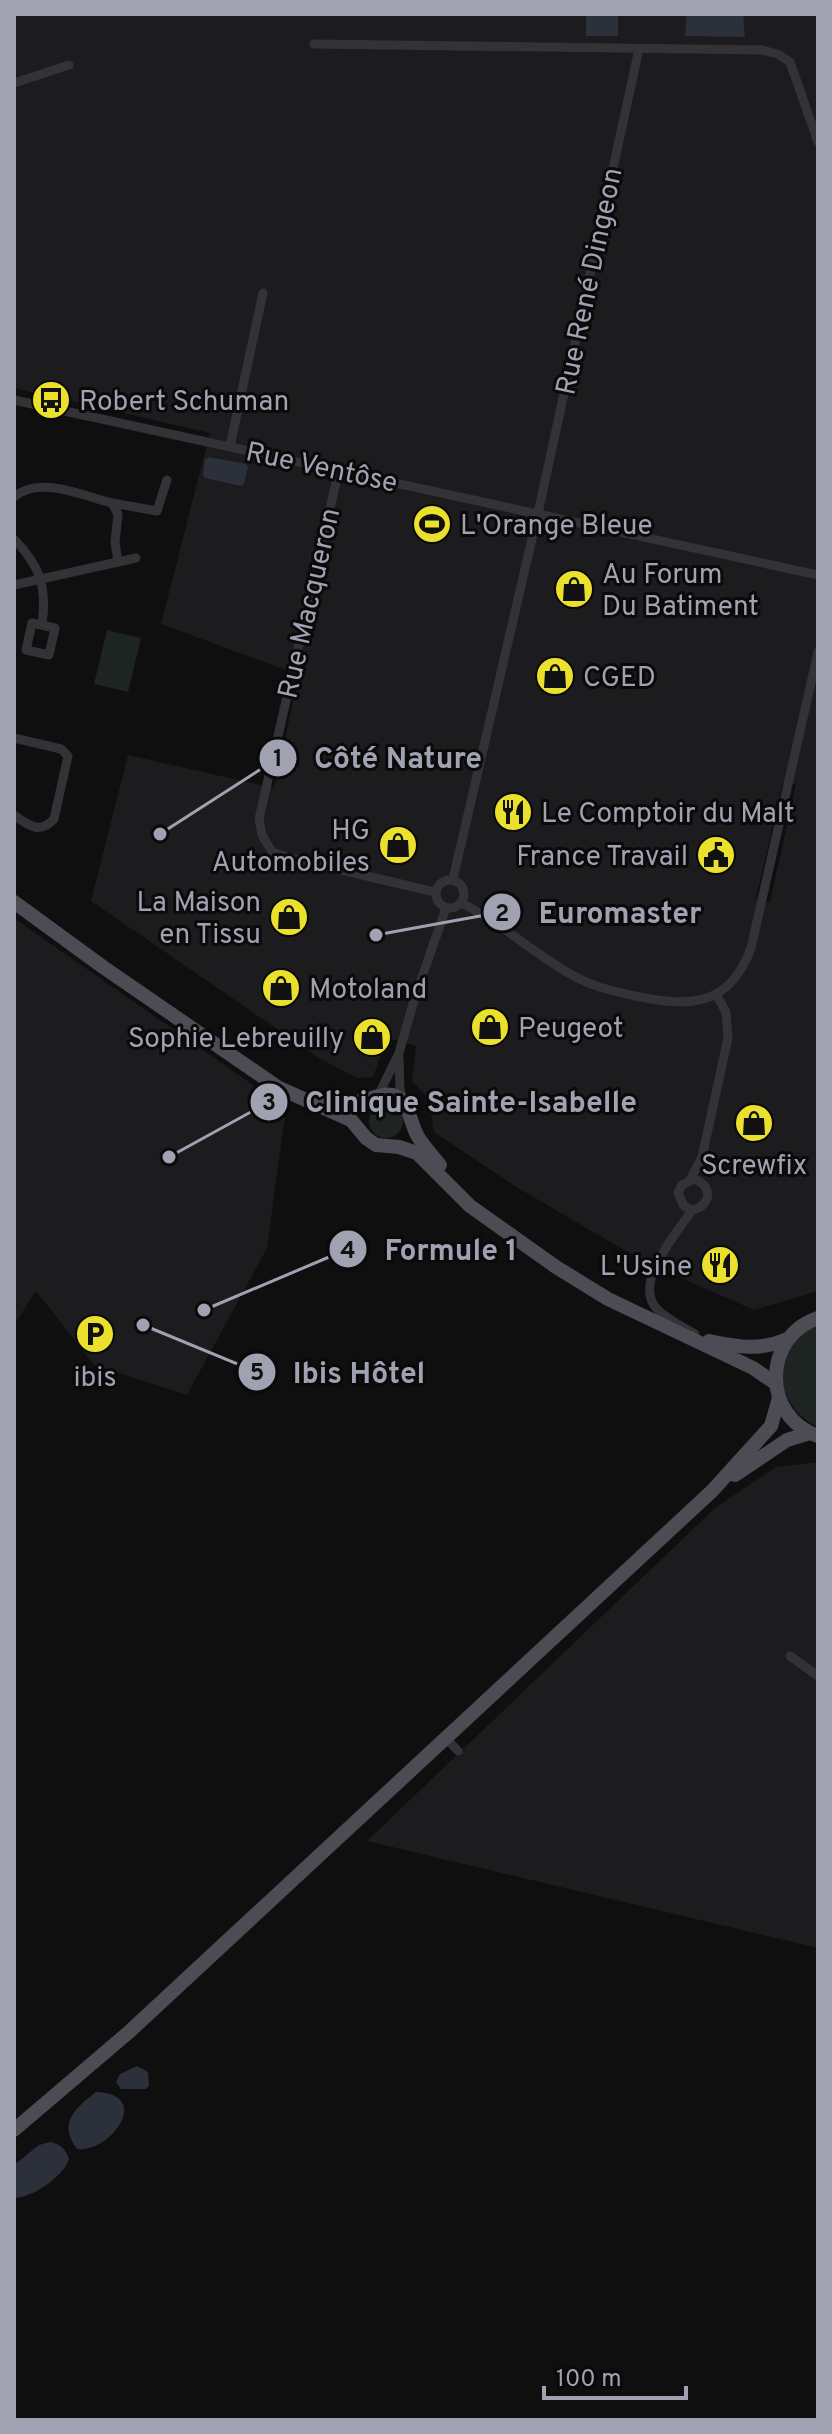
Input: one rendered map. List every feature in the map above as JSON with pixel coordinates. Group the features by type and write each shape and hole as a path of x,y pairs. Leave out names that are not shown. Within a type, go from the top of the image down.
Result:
{"main road":[{"path":"14,895 295,1089 337,1103 351,1104 393,1096 404,1102 420,1140 492,1222"},
{"path":"14,902 291,1095 351,1120 373,1143 417,1153 470,1206 556,1267 608,1299 753,1368 777,1390 793,1420 814,1434"},
{"path":"362,1132 360,1116 373,1098"},
{"path":"392,1146 408,1135 412,1120"},
{"path":"14,2130 107,2052 712,1491 771,1426 779,1355 788,1339 804,1324 818,1318"},
{"path":"686,1335 752,1348 788,1339"},
{"path":"712,1491 787,1440 814,1434"}],"street":[{"path":"314,44 762,50 778,54 790,62 818,142"},
{"name":"Rue René Dingeon","path":"453,879 538,513 639,49"},
{"path":"14,83 69,65"},
{"path":"230,446 263,293"},
{"name":"Rue Ventôse","path":"14,400 818,575"},
{"name":"Rue Macqueron","path":"339,469 259,819 262,835 272,852 290,858 435,892"},
{"path":"14,497 22,490 41,486 157,511 167,480"},
{"path":"112,503 118,514 115,542 118,562"},
{"path":"14,539 33,558 41,579 45,603 42,625"},
{"path":"14,585 136,558"},
{"path":"461,903 591,985 680,1003 694,1002 727,987 742,968 751,948 818,652"},
{"path":"14,738 61,749 68,756 54,819 48,826 41,829 31,827 14,815"},
{"path":"446,908 438,902 435,892 440,883 453,879 460,884 464,891 461,903"},
{"path":"446,908 461,903"},
{"path":"373,1098 399,1053 446,908"},
{"path":"704,1340 659,1311 652,1301 649,1288 651,1274 692,1210 702,1207 708,1200 708,1191 703,1182 702,1157 729,1030 726,1012 716,994"},
{"path":"399,1053 400,1090 404,1102"},
{"path":"692,1210 681,1202 678,1193 682,1185 690,1180 702,1157"},
{"path":"690,1180 703,1182"},
{"path":"790,1656 818,1676"},
{"path":"446,1738 458,1751"}],"shaded area":[{"path":"14,14 818,14 818,1291 754,1310 643,1261 518,1188 434,1132 429,1099 412,1081 416,1046 387,1038 373,1077 357,1078 319,1058 91,901 128,755 274,788 299,675 161,624 210,433 14,388","holes":["783,782 796,784 770,902 756,898"]},
{"path":"586,14 618,14 618,36 586,36"},
{"path":"687,14 743,14 745,37 685,36"},
{"path":"209,457 246,464 244,484 241,486 205,478 205,459"},
{"path":"107,630 141,638 128,692 94,684"},
{"path":"14,918 286,1108 267,1248 187,1395 94,1365 36,1291 14,1325"},
{"path":"386,1104 398,1109 403,1121 398,1133 386,1138 374,1133 369,1121 374,1109"},
{"path":"818,1323 818,1427 791,1404 782,1375 791,1345"},
{"path":"818,1462 818,1948 367,1841 715,1508 776,1467"},
{"path":"137,2066 148,2072 149,2086 146,2089 121,2089 116,2082 120,2074"},
{"path":"96,2092 113,2095 122,2102 124,2112 121,2123 102,2142 90,2148 77,2149 69,2132 71,2117"},
{"path":"50,2142 66,2152 69,2159 66,2166 38,2190 14,2198 14,2165 39,2145"}],"place":[{"name":"Robert Schuman","path":"51,400"},
{"name":"L'Orange Bleue","path":"432,524"},
{"name":"Au Forum Du Batiment","path":"574,589"},
{"name":"CGED","path":"555,676"},
{"name":"Le Comptoir du Malt","path":"513,812"},
{"name":"Côté Nature","path":"160,834"},
{"name":"HG Automobiles","path":"398,845"},
{"name":"France Travail","path":"716,855"},
{"name":"La Maison en Tissu","path":"289,917"},
{"name":"Euromaster","path":"376,935"},
{"name":"Motoland","path":"281,988"},
{"name":"Peugeot","path":"490,1027"},
{"name":"Sophie Lebreuilly","path":"372,1037"},
{"name":"Screwfix","path":"754,1123"},
{"name":"Clinique Sainte-Isabelle","path":"169,1157"},
{"name":"L'Usine","path":"720,1265"},
{"name":"Formule 1","path":"204,1310"},
{"name":"Ibis Hôtel","path":"143,1325"},
{"name":"ibis","path":"95,1334"}]}
